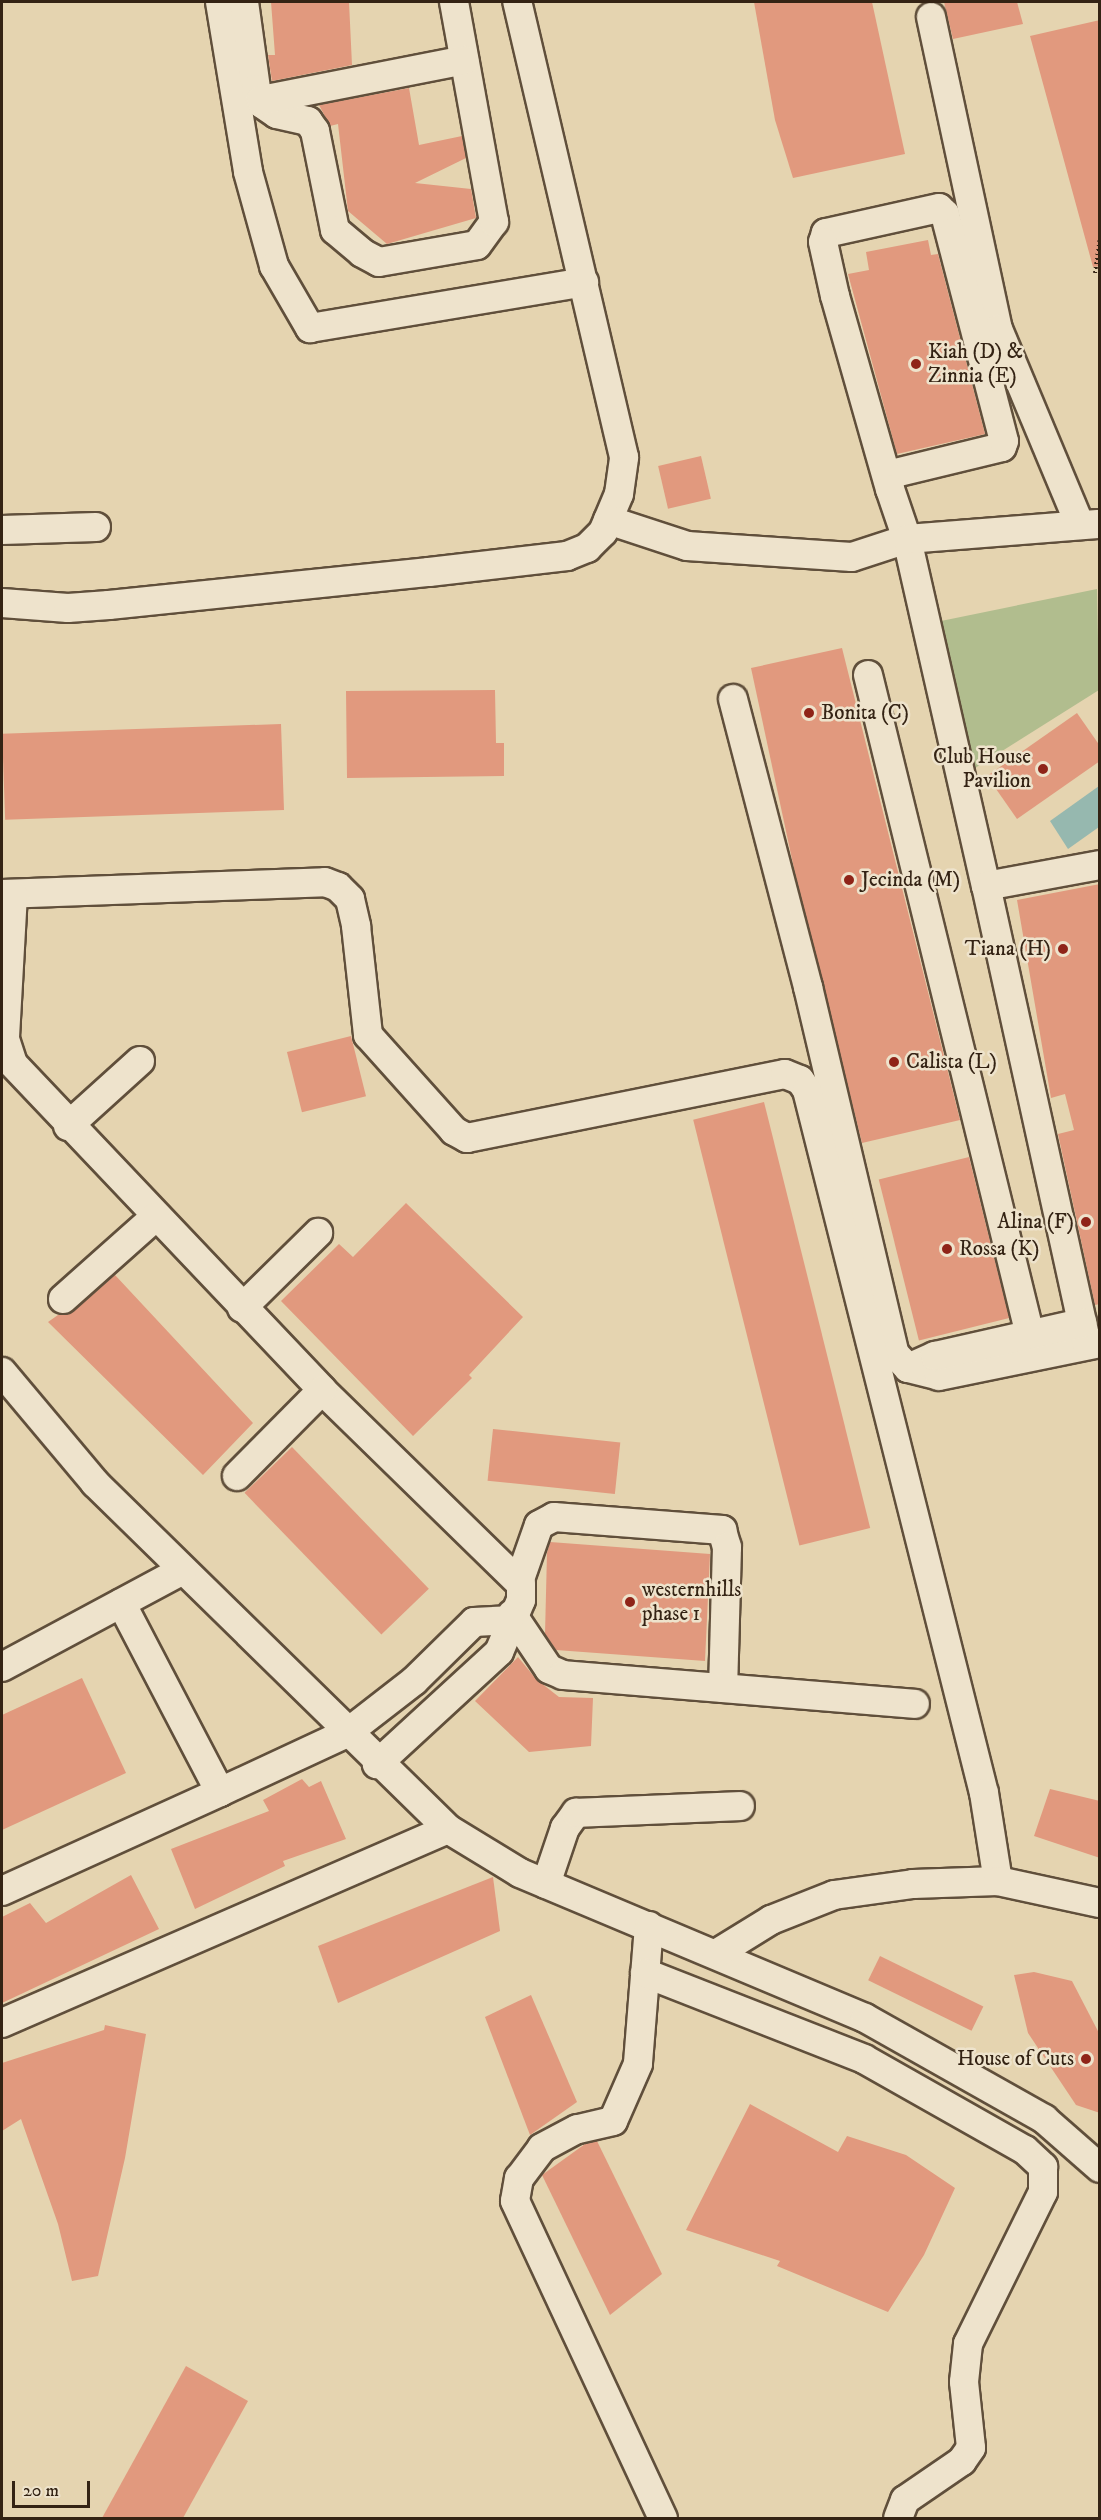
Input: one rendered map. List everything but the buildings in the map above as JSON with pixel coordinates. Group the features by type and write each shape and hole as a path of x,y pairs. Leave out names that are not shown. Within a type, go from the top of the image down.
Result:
{"street":[{"path":"220,2 248,172 274,266 310,328 584,282"},
{"path":"244,2 261,100 277,114 308,121 315,131 335,230 362,253 380,262 477,245 494,222 454,2"},
{"path":"2,603 68,608 110,605 567,556 587,548 603,532 619,494 624,457 517,2"},
{"path":"608,520 687,546 852,557 907,539 1090,524 998,329 931,17"},
{"path":"261,100 464,60"},
{"path":"887,475 1002,447 1004,441 945,214 939,208 826,233 823,237 835,296 887,475 907,539 986,886 1088,1292 1090,1337"},
{"path":"2,530 96,527"},
{"path":"868,675 1030,1335"},
{"path":"733,699 807,987 895,1354 908,1368 939,1376 1090,1337"},
{"path":"986,886 1100,865"},
{"path":"519,1582 322,1390 68,1126 13,1064 7,1052 7,894 325,882 338,888 350,899 356,926 368,1035 454,1131 467,1138 784,1074 800,1080 807,1090 984,1793 998,1881"},
{"path":"68,1126 140,1061"},
{"path":"63,1299 155,1217"},
{"path":"242,1308 318,1233"},
{"path":"908,1368 935,1356 1030,1335 1090,1337"},
{"path":"2,1371 94,1483 377,1764 448,1829 546,1884 866,2018 955,2066 1044,2119 1100,2168"},
{"path":"237,1476 322,1390"},
{"path":"377,1764 499,1652 511,1617 520,1600 519,1582 539,1525 554,1517 722,1530 727,1547 723,1688"},
{"path":"2,1667 183,1570"},
{"path":"121,1603 220,1792"},
{"path":"2,1892 346,1733 414,1681 474,1622 511,1617"},
{"path":"511,1617 549,1669 563,1675 915,1704"},
{"path":"546,1884 565,1828 576,1813 740,1806"},
{"path":"2,2023 448,1829"},
{"path":"716,1954 771,1920 834,1895 913,1884 998,1881 1100,1903"},
{"path":"649,1926 638,2064 613,2121 578,2129 542,2148 519,2178 515,2201 663,2518"},
{"path":"645,1973 864,2059 1025,2150 1043,2167 1043,2192 968,2344 964,2382 971,2448 962,2461 905,2500 898,2518"}],"path":[{"path":"1095,273 1100,239"}],"green space":[{"path":"1097,589 1099,690 972,770 941,621"}],"water":[{"path":"1099,786 1099,827 1068,849 1050,821"}],"place":[{"name":"Kiah (D) & Zinnia (E)","path":"916,364"},
{"name":"Bonita (C)","path":"809,713"},
{"name":"Club House Pavilion","path":"1043,769"},
{"name":"Jecinda (M)","path":"849,880"},
{"name":"Tiana (H)","path":"1063,949"},
{"name":"Calista (L)","path":"894,1062"},
{"name":"Alina (F)","path":"1086,1222"},
{"name":"Rossa (K)","path":"947,1249"},
{"name":"westernhills phase 1","path":"630,1602"},
{"name":"House of Cuts","path":"1086,2059"}]}
